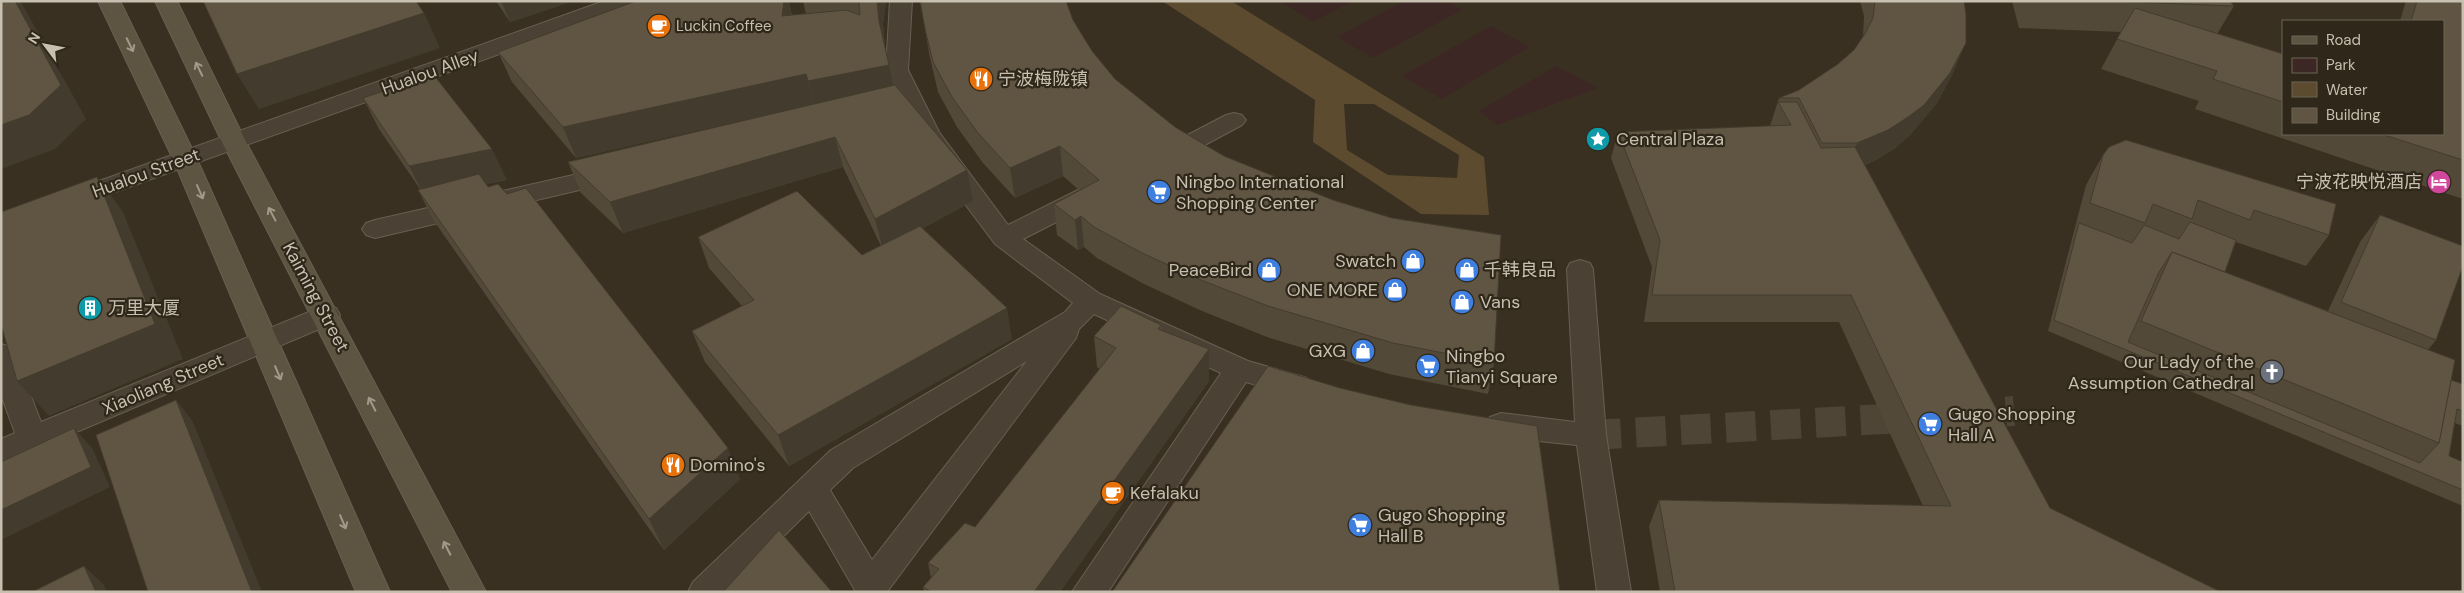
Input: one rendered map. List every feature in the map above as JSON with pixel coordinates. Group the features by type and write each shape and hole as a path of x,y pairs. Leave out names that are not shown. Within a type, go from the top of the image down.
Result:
{"street":[{"path":"109,1 185,159 373,592"},
{"name":"Kaiming Street","path":"166,1 234,142 469,592"},
{"name":"Hualou Alley","path":"234,142 625,1"},
{"path":"901,1 897,70 904,107 927,132 950,167 1004,238 1082,310 1239,369 1325,394"},
{"path":"1146,165 1234,120"},
{"name":"Hualou Street","path":"1,225 234,142"},
{"path":"375,229 635,169"},
{"path":"1004,238 1111,184"},
{"path":"1580,269 1591,435 1614,592"},
{"path":"705,592 842,459 1082,310"},
{"path":"812,487 873,589 1082,310"},
{"name":"Xiaoliang Street","path":"1,452 326,315"},
{"path":"1,354 32,439"},
{"path":"1089,592 1239,369"},
{"path":"1477,422 1591,435"}],"green space":[{"path":"1280,1 1353,1 1313,22"},
{"path":"1404,1 1447,1 1462,10 1373,58 1337,37"},
{"path":"1491,26 1530,47 1442,99 1402,76"},
{"path":"1556,66 1598,88 1497,125 1479,111"}],"water":[{"path":"1162,1 1231,1 1484,157 1489,215 1421,214 1313,142 1315,100","holes":["1344,104 1374,104 1459,155 1457,178 1388,175 1347,150"]}],"building":[{"path":"1,1 15,1 61,85 29,115 1,125"},
{"path":"203,1 416,1 424,13 237,74"},
{"path":"636,1 784,1 782,16 846,10 860,15 859,1 877,1 879,21 889,65 808,81 806,74 563,127 498,52"},
{"name":"Ningbo International Shopping Center","path":"920,1 1066,1 1073,20 1092,51 1115,79 1175,127 1224,156 1333,200 1392,218 1501,235 1494,363 1393,343 1268,306 1201,280 1142,253 1094,227 1081,216 1075,220 1054,204 1099,180 1060,146 1010,168 978,133 952,97 933,62"},
{"path":"1875,1 1964,1 1966,43 1950,73 1924,105 1908,117 1888,130 1857,143 1822,143 1799,98 1779,98 1799,90 1838,64 1854,50 1873,18"},
{"path":"2108,1 2230,1 2234,6"},
{"path":"2417,1 2463,1 2463,160 2384,135 2444,135 2444,20 2411,20"},
{"path":"2135,8 2282,54 2282,102 2213,79 2217,71 2117,39"},
{"path":"433,74 492,149 409,166 363,98"},
{"path":"895,85 967,170 875,219 835,137 610,202 568,162"},
{"name":"Gugo Shopping Hall A","path":"1778,102 1797,102 1821,148 1855,147 2050,508 2221,592 1675,592 1659,500 1951,506 1851,295 1652,295 1660,240 1618,132 1791,125"},
{"path":"2126,140 2336,204 2329,235 2254,210 2250,220 2198,200 2192,219 2153,204 2145,223 2090,203 2103,155 2109,147"},
{"path":"479,174 488,187 498,184 507,194 526,188 728,448 649,519 418,190"},
{"name":"万里大厦","path":"97,177 155,324 17,381 1,324 1,212"},
{"path":"797,191 862,255 920,226 1007,308 778,435 692,331 754,300 698,237"},
{"path":"2380,215 2463,246 2463,266 2436,340 2341,302"},
{"path":"2190,222 2236,240 2225,272 2172,252 2159,272 2128,342 2420,463 2439,443 2451,380 2463,384 2463,411 2457,409 2449,456 2463,462 2463,490 2054,320 2079,223 2132,243 2144,225 2179,239"},
{"path":"2172,252 2455,360 2439,443 2141,321"},
{"path":"1121,306 1161,325 1158,329 1209,349 1034,592 932,592 923,587 939,569 928,563 965,523 975,527 1116,348 1094,336"},
{"name":"Gugo Shopping Hall B","path":"1268,366 1340,388 1411,405 1537,426 1560,592 1112,592"},
{"path":"176,400 252,592 148,592 96,435"},
{"path":"74,428 91,467 1,510 1,462"},
{"path":"779,530 832,592 723,592"},
{"path":"84,566 96,592 32,592"}],"tunnel":[{"path":"1961,415 2014,411"},
{"path":"1591,435 1921,417"}],"place":[{"name":"Luckin Coffee","path":"659,26"},
{"name":"宁波梅陇镇","path":"981,79"},
{"name":"Central Plaza","path":"1598,139"},
{"name":"宁波花映悦酒店","path":"2439,182"},
{"name":"Ningbo International Shopping Center","path":"1159,192"},
{"name":"Swatch","path":"1413,261"},
{"name":"PeaceBird","path":"1269,270"},
{"name":"千韩良品","path":"1467,270"},
{"name":"ONE MORE","path":"1395,290"},
{"name":"Vans","path":"1462,302"},
{"name":"万里大厦","path":"90,308"},
{"name":"GXG","path":"1363,351"},
{"name":"Ningbo Tianyi Square","path":"1428,366"},
{"name":"Our Lady of the Assumption Cathedral","path":"2272,372"},
{"name":"Gugo Shopping Hall A","path":"1930,424"},
{"name":"Domino's","path":"673,465"},
{"name":"Kefalaku","path":"1113,493"},
{"name":"Gugo Shopping Hall B","path":"1360,525"}]}
